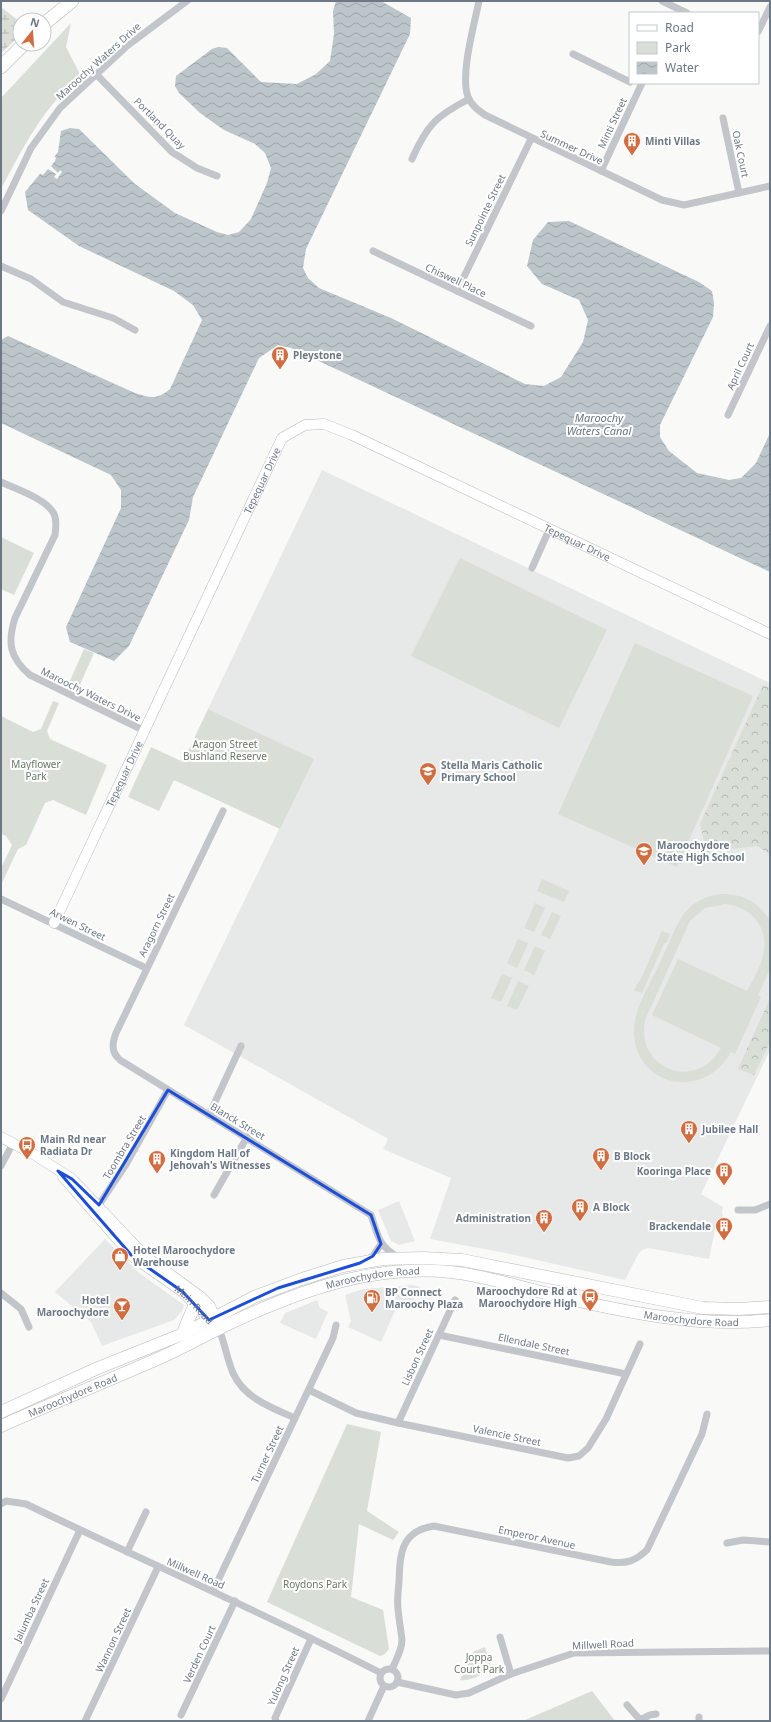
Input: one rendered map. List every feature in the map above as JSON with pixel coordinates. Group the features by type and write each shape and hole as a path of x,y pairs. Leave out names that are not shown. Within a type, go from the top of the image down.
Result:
{"highway":[{"path":"52,17 72,1"},
{"path":"1,68 16,52"}],"main road":[{"name":"Maroochydore Road","path":"1,1412 98,1368 182,1334 254,1297 330,1270 360,1263 400,1258 462,1260 703,1308 739,1309 770,1307"},
{"name":"Maroochydore Road","path":"1,1426 62,1398 163,1356 277,1303 337,1282 373,1274 430,1271 480,1276 560,1297 653,1315 728,1322 770,1320"},
{"path":"182,1334 186,1321 195,1304"}],"street":[{"name":"Maroochy Waters Drive","path":"1,211 31,148 60,108 139,36 187,1"},
{"path":"412,159 422,137 436,119 447,110 469,99 465,86 466,72 479,1"},
{"path":"662,1 677,11 681,1"},
{"path":"759,30 770,7"},
{"path":"573,54 629,82"},
{"name":"Portland Quay","path":"96,74 172,152 197,168 217,176"},
{"name":"Minti Street","path":"601,171 641,85"},
{"name":"Summer Drive","path":"469,99 475,108 484,115 662,200 684,205 770,186"},
{"name":"Oak Court","path":"723,118 739,193"},
{"name":"Sunpointe Street","path":"457,291 532,139"},
{"name":"Chiswell Place","path":"373,252 531,326"},
{"path":"1,266 31,280 63,302 113,318 135,330"},
{"name":"April Court","path":"728,415 770,326"},
{"name":"Tepequar Drive","path":"54,924 282,438 305,425 324,424 352,435 770,634"},
{"name":"Maroochy Waters Drive","path":"1,482 46,504 54,514 57,525 55,535 15,618 11,632 11,645 14,657 20,666 30,675 145,731"},
{"path":"532,568 549,530"},
{"name":"Aragorn Street","path":"113,1050 113,1042 116,1033 223,811"},
{"name":"Arwen Street","path":"1,899 146,968"},
{"path":"209,1115 241,1046"},
{"name":"Blanck Street","path":"113,1050 115,1055 120,1060 247,1137 371,1215 381,1244"},
{"name":"Toombra Street","path":"96,1209 125,1166 168,1090"},
{"name":"Main Road","path":"1,1137 46,1162 72,1179 133,1257 183,1292 212,1318 219,1329"},
{"path":"214,1195 247,1137"},
{"path":"1,1166 13,1143"},
{"path":"738,1210 755,1210 770,1204"},
{"name":"Main Road","path":"96,1209 145,1256 163,1271 198,1294 210,1306 212,1318"},
{"path":"360,1263 373,1256 381,1244 389,1252 400,1258"},
{"path":"1,1293 21,1309 29,1327"},
{"name":"Lisbon Street","path":"398,1423 455,1300"},
{"name":"Turner Street","path":"213,1591 309,1390 333,1338 336,1325"},
{"path":"219,1329 234,1375 243,1388 255,1399 295,1418"},
{"name":"Ellendale Street","path":"439,1335 626,1374"},
{"name":"Valencie Street","path":"309,1390 356,1413 568,1458 579,1456 588,1448 606,1420 640,1344"},
{"name":"Emperor Avenue","path":"392,1669 402,1641 397,1607 400,1557 407,1540 415,1532 426,1527 434,1526 611,1562 631,1562 647,1550 702,1434 707,1414"},
{"name":"Millwell Road","path":"1,1504 6,1501 26,1504 158,1567 235,1601 381,1674"},
{"path":"127,1552 146,1512"},
{"name":"Jalumba Street","path":"1,1699 80,1530"},
{"path":"727,1544 743,1540 770,1542"},
{"name":"Wannon Street","path":"85,1721 158,1567"},
{"name":"Verden Court","path":"181,1715 235,1601"},
{"path":"500,1637 511,1674"},
{"name":"Yulong Street","path":"276,1721 275,1718 311,1639"},
{"name":"Millwell Road","path":"397,1682 456,1695 469,1693 511,1674 574,1653 770,1651"},
{"path":"392,1669 397,1675 397,1682 391,1687 384,1686 380,1681 381,1674 386,1670 392,1669"},
{"path":"368,1721 384,1686"},
{"path":"627,1705 640,1720 656,1714"}],"highlighted area":[{"path":"168,1090 371,1215 381,1244 373,1256 360,1263 278,1288 209,1320 183,1292 133,1257 58,1171 72,1179 99,1205"}],"shaded area":[{"path":"322,470 770,683 770,1050 701,1194 723,1207 723,1220 716,1225 709,1259 648,1248 642,1250 637,1256 625,1280 506,1253 430,1239 451,1178 383,1149 388,1139 184,1025 313,759 208,709"},
{"path":"399,1201 415,1241 399,1245 391,1241 378,1210"},
{"name":"Hotel Maroochydore","path":"105,1239 139,1273 184,1305 182,1311 174,1320 102,1346 91,1322 55,1292"},
{"name":"BP Connect Maroochy Plaza","path":"413,1285 420,1287 413,1301 406,1300 398,1304 381,1342 348,1327 351,1321 345,1295 364,1289"},
{"path":"317,1300 320,1308 328,1312 316,1339 280,1323 285,1313"}],"green space":[{"path":"1,7 12,16 12,43 1,53"},
{"path":"71,23 66,47 81,76 56,101 35,128 1,189 1,98 44,52 52,52 52,43"},
{"path":"1,537 34,553 14,595 1,589"},
{"path":"460,558 607,630 559,728 411,656"},
{"path":"635,643 753,696 677,867 558,814"},
{"path":"84,649 94,653 78,689 68,685"},
{"path":"763,685 770,688 770,854 757,846 707,852 700,824"},
{"name":"Mayflower Park","path":"53,701 59,703 47,731 50,739 107,765 86,815 53,800 45,803 26,845 18,849 1,885 1,868 12,845 6,836 1,834 1,716 33,732 41,729"},
{"name":"Aragon Street Bushland Reserve","path":"208,709 314,759 280,829 174,780 159,811 128,797 151,747 183,762"},
{"path":"542,879 569,891 564,902 537,891"},
{"path":"728,894 743,897 755,904 766,914 770,921 770,969 758,995 761,997 735,1054 731,1052 719,1067 705,1077 689,1082 674,1081 659,1076 646,1066 638,1052 634,1033 634,1024 642,998 682,916 690,907 699,901 714,895","holes":["725,904 734,906 749,913 760,925 764,942 764,951 760,966 747,991 678,959 652,1015 721,1048 710,1061 698,1069 684,1072 670,1069 658,1062 649,1052 644,1037 645,1020 690,921 705,908"]},
{"path":"535,903 545,908 534,932 524,928"},
{"path":"552,912 561,916 550,939 541,935"},
{"path":"662,931 670,934 666,943 664,943 642,993 634,990 640,981"},
{"path":"518,939 528,943 517,968 507,963"},
{"path":"535,946 545,951 534,975 524,970"},
{"path":"502,974 512,978 501,1002 491,998"},
{"path":"518,981 529,986 517,1010 507,1006"},
{"path":"770,998 770,1042 754,1075 738,1069"},
{"name":"Roydons Park","path":"347,1424 381,1432 367,1511 399,1532 393,1540 359,1524 351,1597 383,1610 389,1649 385,1654 380,1656 267,1602"},
{"name":"Joppa Court Park","path":"485,1647 491,1667 477,1677 468,1680 460,1680 473,1652"},
{"path":"592,1691 615,1721 523,1721"}],"water":[{"name":"Maroochy Waters Canal","path":"336,1 381,1 411,18 410,34 306,249 303,268 308,278 319,288 391,318 525,384 544,386 561,377 583,342 588,320 579,300 542,284 527,266 533,240 548,222 569,221 699,282 712,291 714,303 713,317 660,425 660,437 669,451 697,473 729,480 741,478 756,463 770,433 770,572 291,348 278,345 259,358 193,497 189,520 129,646 114,661 70,642 66,627 121,508 121,490 111,475 1,423 1,340 8,336 135,393 154,397 165,393 170,389 202,320 193,305 174,291 79,246 28,210 25,192 58,152 61,131 70,128 79,129 135,184 175,213 217,232 228,235 239,232 251,219 267,183 271,168 265,153 255,144 224,130 200,113 179,93 175,86 176,76 212,49 218,47 227,48 261,82 297,84 316,74 330,61 334,34 333,11"}],"pier":[{"path":"54,156 56,158 51,166 58,173 60,170 62,172 57,179 54,177 56,174 48,169 43,175 39,173"}],"place":[{"name":"Minti Villas","path":"632,156"},
{"name":"Pleystone","path":"280,370"},
{"name":"Stella Maris Catholic Primary School","path":"428,786"},
{"name":"Maroochydore State High School","path":"644,866"},
{"name":"Jubilee Hall","path":"689,1144"},
{"name":"Main Rd near Radiata Dr","path":"27,1160"},
{"name":"B Block","path":"601,1171"},
{"name":"Kingdom Hall of Jehovah's Witnesses","path":"157,1174"},
{"name":"Kooringa Place","path":"724,1186"},
{"name":"A Block","path":"580,1222"},
{"name":"Administration","path":"544,1233"},
{"name":"Brackendale","path":"724,1241"},
{"name":"Hotel Maroochydore Warehouse","path":"120,1271"},
{"name":"Maroochydore Rd at Maroochydore High","path":"590,1312"},
{"name":"BP Connect Maroochy Plaza","path":"372,1313"},
{"name":"Hotel Maroochydore","path":"122,1321"}]}
